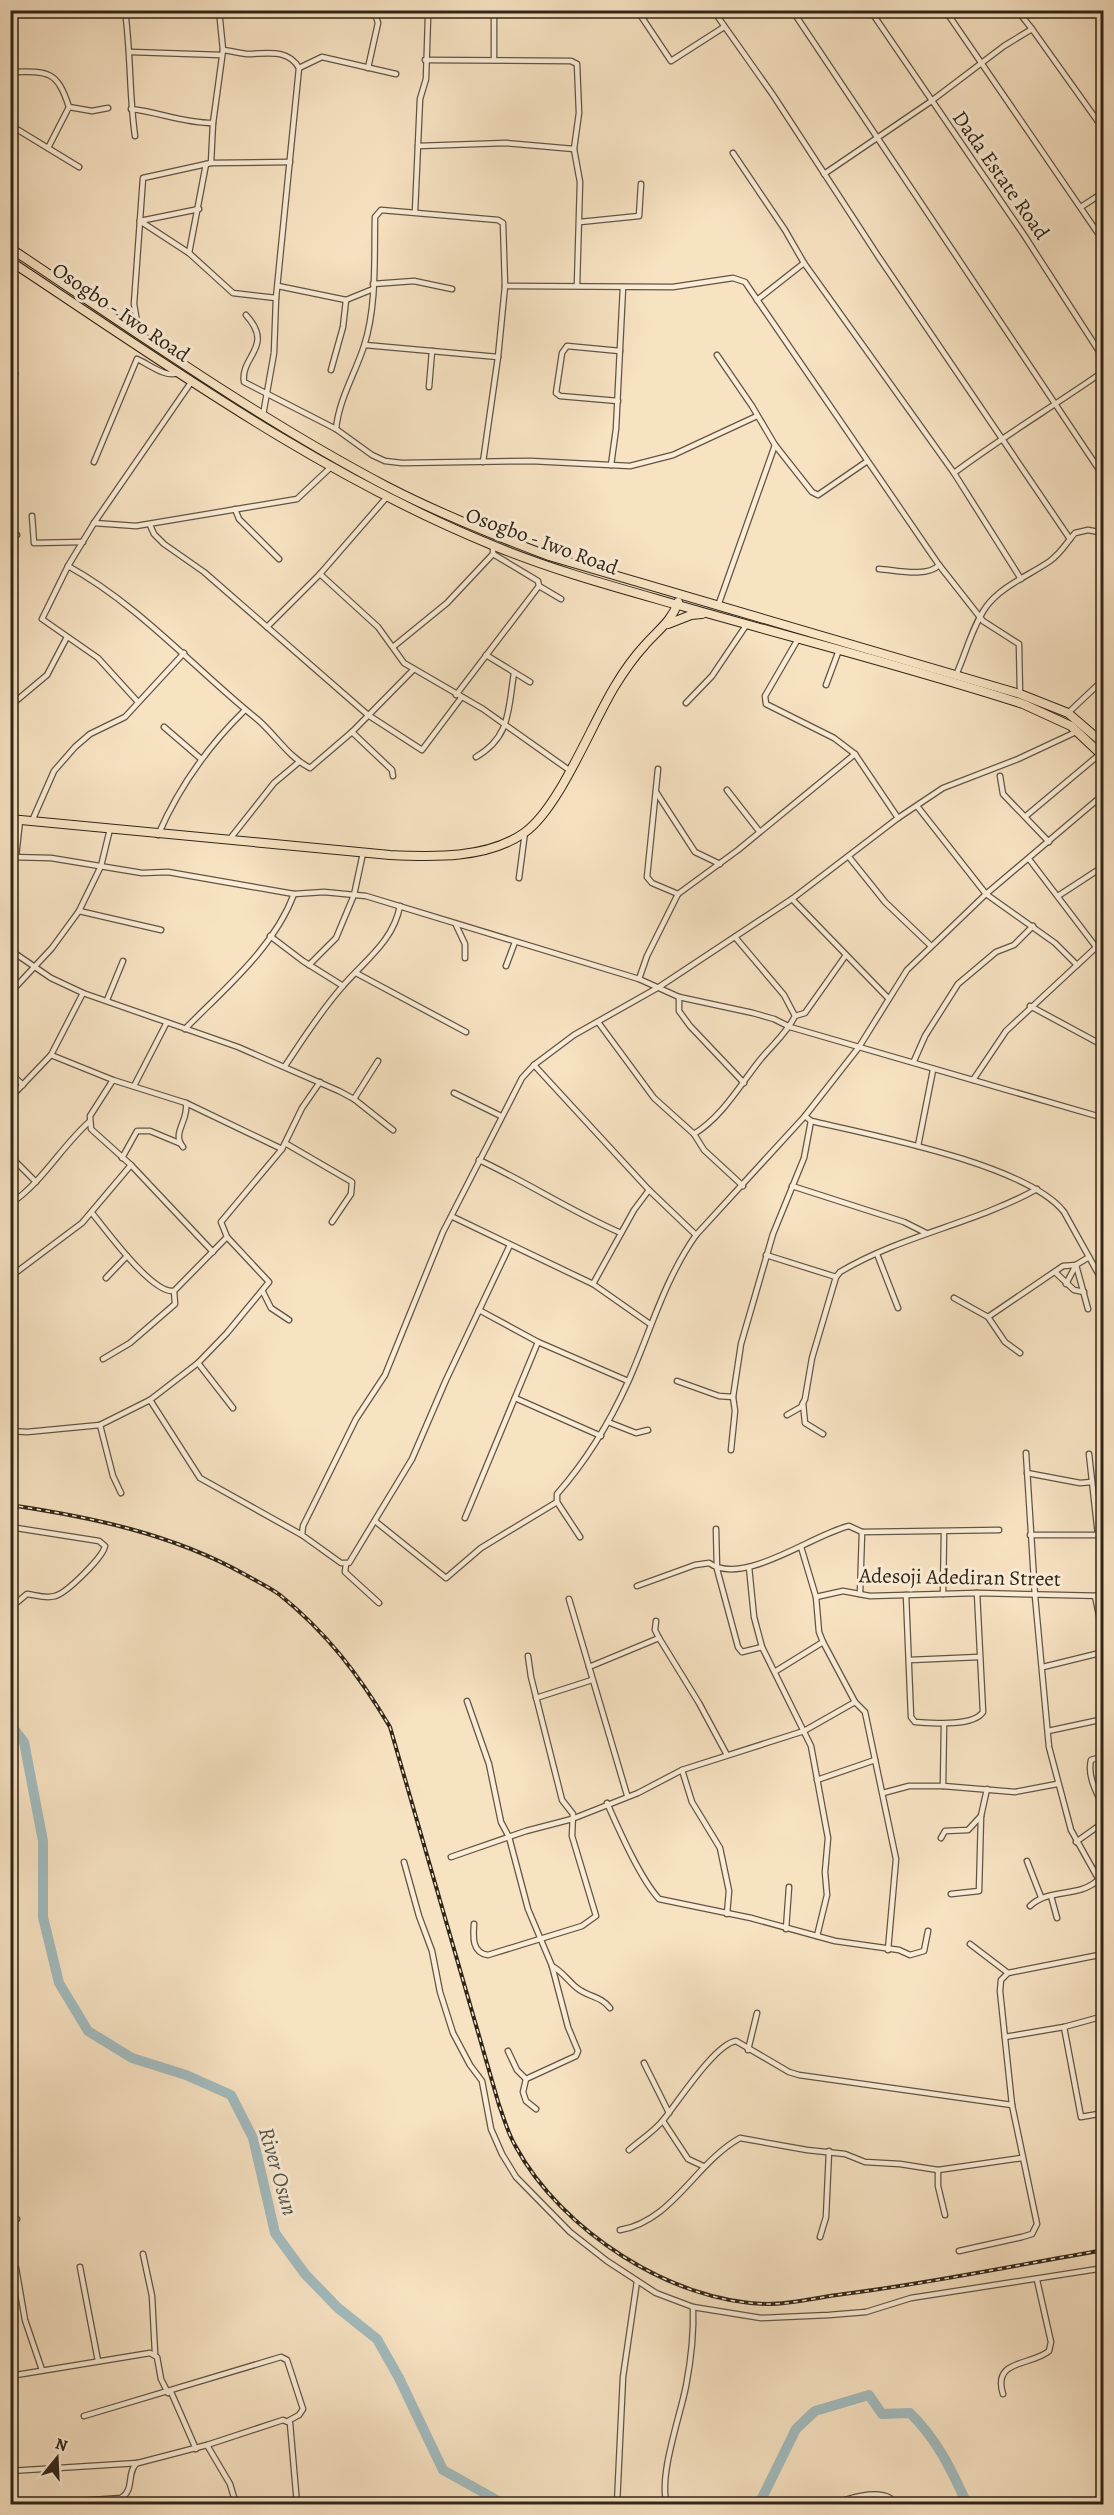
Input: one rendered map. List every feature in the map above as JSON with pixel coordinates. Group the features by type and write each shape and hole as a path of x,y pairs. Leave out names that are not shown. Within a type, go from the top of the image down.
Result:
{"main road":[{"name":"Osogbo - Iwo Road","path":"10,248 263,415 372,479 496,537 549,556 681,596 1020,694 1068,713 1104,744"},
{"name":"Osogbo - Iwo Road","path":"11,261 282,439 387,498 493,550 1023,704 1052,715 1078,731 1102,755"},
{"path":"368,488 372,479"},
{"path":"10,819 228,842 363,853 414,856 459,854 484,850 525,832 554,800 630,663 664,626 681,596"},
{"path":"664,626 691,615 712,614"}],"street":[{"path":"189,253 209,164 222,53 219,10"},
{"path":"368,68 378,23 374,10"},
{"path":"494,10 494,60"},
{"path":"637,10 671,61 724,27"},
{"path":"713,10 1070,539"},
{"path":"792,10 1104,477"},
{"name":"Dada Estate Road","path":"870,10 930,102 1024,235 1104,359"},
{"path":"945,10 1104,242"},
{"path":"1017,10 1104,130"},
{"path":"125,11 131,52 131,109 135,136"},
{"path":"415,212 420,99 426,79 428,17"},
{"path":"824,174 930,102 1004,46 1032,29"},
{"path":"131,52 281,54 295,60 299,68 276,298 274,353 263,415"},
{"path":"299,68 322,57 396,74"},
{"path":"425,60 571,61 577,64 579,113 574,149 580,182 580,222 576,285"},
{"path":"10,72 52,75 58,80 69,107 48,148"},
{"path":"69,107 92,111 108,108"},
{"path":"131,109 149,111 166,118 213,123"},
{"path":"10,125 79,167"},
{"path":"418,146 506,143 574,149"},
{"path":"733,153 785,230 804,263 954,473 1021,579"},
{"path":"139,333 134,304 143,178 209,164 290,162"},
{"path":"580,222 639,216 641,184"},
{"path":"1081,207 1104,192"},
{"path":"140,221 199,209"},
{"path":"336,429 345,391 365,345 373,286 375,217 381,210 501,220 505,286 498,357 483,462"},
{"path":"140,221 189,253 233,293 276,298"},
{"path":"757,300 804,263"},
{"path":"505,286 673,287 739,279 745,282 939,566 980,618 1019,644 1020,694"},
{"path":"278,286 346,300 373,286 414,281 452,289"},
{"path":"611,465 618,400 623,286"},
{"path":"332,370 341,337 346,300"},
{"path":"246,315 252,321 257,342 256,351 244,371 243,379 249,385 268,392 336,429 385,461 531,461 630,466 673,455 757,416"},
{"path":"365,345 498,357"},
{"path":"618,400 560,396 556,393 562,353 567,346 620,351"},
{"path":"429,387 432,351"},
{"path":"717,355 775,445 812,492 818,495 866,462"},
{"path":"94,462 137,359 172,376 180,373"},
{"path":"954,473 1001,438 1057,404 1104,371"},
{"path":"138,702 98,658 42,619 68,566 94,523 192,381"},
{"path":"718,606 775,445"},
{"path":"94,523 118,527 150,525 297,499 331,467"},
{"path":"267,627 320,574 387,498"},
{"path":"235,509 239,519 279,559"},
{"path":"32,516 34,543 83,542"},
{"path":"150,525 154,534 164,544 204,572 368,715 422,750 486,655 539,586"},
{"path":"956,675 988,604 1050,561 1080,531 1104,533"},
{"path":"10,538 17,535"},
{"path":"393,647 447,603 493,550 538,581 539,586 561,599"},
{"path":"68,566 98,582 184,653 258,720 299,762 312,768 352,732 413,670"},
{"path":"879,569 918,572 935,570 939,566"},
{"path":"320,574 378,627 413,670 506,724 569,770"},
{"path":"686,704 712,676 747,624"},
{"path":"10,706 46,675 67,637"},
{"path":"798,639 765,696 766,704 834,738 855,754 898,818"},
{"path":"826,685 839,650"},
{"path":"32,821 54,771 75,747 90,734 125,717 184,653"},
{"path":"486,655 530,682"},
{"path":"476,757 493,747 506,724 514,673"},
{"path":"1068,713 1104,679"},
{"path":"158,835 170,809 200,758 245,710"},
{"path":"164,727 200,758"},
{"path":"302,1535 303,1526 356,1419 385,1375 442,1232 453,1216 501,1116 522,1078 534,1065 574,1035 659,987 792,900 898,818 943,788 1018,759 1078,731"},
{"path":"352,732 392,770 393,776"},
{"path":"639,979 647,956 678,894 720,864 855,754"},
{"path":"1026,816 1102,755"},
{"path":"228,842 274,783 299,762"},
{"path":"658,770 647,877 652,883 678,894"},
{"path":"1000,776 1003,794 1049,842"},
{"path":"727,790 759,831"},
{"path":"656,792 695,852 720,864"},
{"path":"580,1536 557,1502 557,1494 585,1462 601,1436 628,1381 650,1324 684,1251 761,1162 805,1116 859,1047 907,970 930,945 986,894 1104,794"},
{"path":"916,806 986,894 1056,943 1077,965"},
{"path":"20,820 13,857 51,858 142,873 168,872 294,894 354,895 400,906 456,925 639,979 679,997 753,1013 774,1019 790,1027 914,1061 933,1070 1104,1118"},
{"path":"10,993 35,967 79,911 101,866 110,829"},
{"path":"519,878 525,832"},
{"path":"309,964 336,938 354,895 363,853"},
{"path":"849,856 885,902 930,945"},
{"path":"1029,859 1096,947"},
{"path":"1058,896 1104,866"},
{"path":"185,1029 255,957 283,918 294,894"},
{"path":"792,900 888,998"},
{"path":"285,1066 343,986 367,963 394,927 400,906"},
{"path":"79,911 161,930"},
{"path":"456,925 465,944 465,958"},
{"path":"914,1061 925,1036 958,984 996,952 1014,945 1033,926"},
{"path":"270,936 343,986"},
{"path":"735,937 784,995 795,1016"},
{"path":"973,1080 1006,1030 1104,940"},
{"path":"506,966 516,942"},
{"path":"10,950 35,967 83,993 285,1066 320,1082 354,1099 393,1130"},
{"path":"694,1134 704,1127 744,1083 759,1060 790,1027 795,1016 805,1013 846,955"},
{"path":"107,1000 123,961"},
{"path":"356,973 466,1032"},
{"path":"10,1098 51,1055 83,993"},
{"path":"679,997 679,1011 690,1026 744,1083"},
{"path":"1030,1006 1104,1046"},
{"path":"598,1022 654,1098 694,1134 704,1150 742,1186"},
{"path":"134,1086 166,1024"},
{"path":"51,1055 113,1080 186,1103 282,1149"},
{"path":"354,1099 378,1061"},
{"path":"534,1065 649,1191 696,1235"},
{"path":"918,1146 933,1070"},
{"path":"10,1073 23,1085"},
{"path":"10,1204 36,1182 64,1147 89,1122 94,1107 113,1080"},
{"path":"10,1431 27,1432 100,1425 150,1400 198,1363 263,1292 268,1278 226,1237 221,1221 282,1149 302,1108 320,1082"},
{"path":"454,1093 501,1116"},
{"path":"179,1143 179,1131 187,1117 186,1103"},
{"path":"805,1116 812,1121 918,1146 1037,1189 1057,1203 1064,1212 1104,1284"},
{"path":"730,1450 735,1411 733,1397 741,1344 766,1255 804,1158 812,1121"},
{"path":"89,1122 91,1129 131,1165 213,1252"},
{"path":"122,1158 137,1131 150,1131 179,1143 183,1148"},
{"path":"285,1143 352,1182 351,1194 332,1222"},
{"path":"10,1156 36,1182"},
{"path":"479,1160 526,1182 591,1221 621,1233"},
{"path":"10,1277 65,1237 92,1213 131,1165"},
{"path":"792,1186 904,1222 926,1233"},
{"path":"823,1434 805,1423 803,1403 816,1342 836,1277 846,1269 877,1254 926,1233 988,1212 1037,1189"},
{"path":"593,1284 621,1233 649,1191"},
{"path":"92,1213 128,1256 158,1287 168,1292 174,1292 226,1237"},
{"path":"453,1216 593,1284 650,1324"},
{"path":"379,1603 345,1572 346,1564 412,1459 510,1245"},
{"path":"877,1254 898,1308"},
{"path":"766,1255 836,1277"},
{"path":"106,1278 128,1256"},
{"path":"988,1317 1063,1266 1076,1265 1089,1257"},
{"path":"1066,1284 1076,1265"},
{"path":"1076,1265 1088,1309"},
{"path":"1055,1272 1066,1284 1084,1292"},
{"path":"103,1359 130,1343 175,1304 174,1292"},
{"path":"263,1292 271,1308 289,1320"},
{"path":"954,1298 988,1317 1005,1342 1020,1353"},
{"path":"479,1310 538,1342 628,1381"},
{"path":"465,1518 538,1342"},
{"path":"198,1363 233,1408"},
{"path":"677,1381 719,1396 733,1397"},
{"path":"515,1398 601,1436"},
{"path":"150,1400 200,1478 302,1535 346,1564"},
{"path":"787,1415 803,1403"},
{"path":"608,1422 636,1433 648,1430"},
{"path":"100,1425 113,1476 121,1493"},
{"path":"1026,1453 1035,1596 1048,1731 1057,1784 1076,1842 1104,1889"},
{"path":"1030,1535 1101,1535 1089,1454"},
{"path":"1027,1473 1080,1483 1092,1482"},
{"path":"375,1521 446,1578 481,1548 557,1502"},
{"path":"10,1527 99,1541 105,1546 104,1552 63,1593 47,1597 27,1594 15,1604 10,1603"},
{"path":"637,1586 695,1565 709,1563 717,1569 749,1567 801,1547 840,1528 855,1527 862,1532 999,1530"},
{"path":"716,1529 717,1569 738,1647 742,1652 762,1647"},
{"path":"860,1594 862,1532"},
{"path":"943,1594 944,1532"},
{"path":"801,1547 816,1597 822,1642 855,1702 865,1712 883,1792 896,1859 888,1950"},
{"path":"749,1567 754,1617 762,1647 776,1671 781,1688 810,1746 828,1838 825,1872 827,1895 817,1936"},
{"name":"Adesoji Adediran Street","path":"816,1597 843,1591 860,1594 906,1595 977,1593 1104,1596"},
{"path":"906,1595 912,1720 944,1724 981,1716 977,1593"},
{"path":"1095,1596 1104,1639"},
{"path":"568,1599 627,1795"},
{"path":"656,1621 655,1630 658,1638 699,1703 727,1755"},
{"path":"589,1667 658,1638"},
{"path":"776,1671 822,1642"},
{"path":"1043,1667 1104,1652"},
{"path":"474,1924 475,1944 481,1954 488,1955 582,1926 592,1922 596,1916 572,1836 573,1814 561,1794 536,1698 528,1656"},
{"path":"910,1660 979,1657"},
{"path":"536,1698 592,1680"},
{"path":"467,1701 489,1764 501,1822 509,1837 528,1909 542,1937 552,1966 577,2054 526,2079"},
{"path":"451,1857 572,1819 627,1795 638,1793 682,1770 804,1731 855,1702"},
{"path":"1048,1731 1104,1719"},
{"path":"943,1786 944,1724"},
{"path":"1104,1756 1091,1760 1090,1764 1091,1777 1104,1808"},
{"path":"817,1780 875,1760"},
{"path":"682,1770 692,1802 720,1848 728,1884 727,1914"},
{"path":"883,1792 909,1786 943,1786 1015,1792 1057,1784"},
{"path":"951,1894 979,1891 981,1816 987,1789"},
{"path":"607,1803 624,1842 651,1890 659,1899 817,1936 888,1950 899,1950 910,1955 920,1953 927,1945 928,1931"},
{"path":"941,1838 945,1831 968,1830 981,1816"},
{"path":"1076,1842 1104,1822"},
{"path":"1027,1861 1041,1897"},
{"path":"404,1862 419,1916 432,1951 453,2033 482,2081 491,2129 502,2154 516,2177 561,2224 607,2261 656,2293 693,2307 761,2318 829,2315 866,2312 911,2298 1104,2268"},
{"path":"1030,1906 1041,1897 1086,1888 1098,1880"},
{"path":"786,1929 789,1887"},
{"path":"1051,1896 1057,1918"},
{"path":"970,1944 1008,1973"},
{"path":"959,2252 1032,2234 1037,2216 1022,2158 1012,2105 1000,1991 1001,1980 1008,1973 1104,1954"},
{"path":"552,1966 565,1974 577,1988 604,2000 610,2008"},
{"path":"748,2050 757,2013"},
{"path":"1005,2037 1064,2027 1104,2016"},
{"path":"1064,2027 1081,2117 1104,2113"},
{"path":"629,2150 663,2121 728,2043 736,2041 748,2050 799,2075 1012,2105"},
{"path":"508,2051 517,2070 526,2079"},
{"path":"644,2063 669,2113"},
{"path":"526,2079 523,2092 526,2102 536,2109"},
{"path":"663,2121 687,2160 703,2166"},
{"path":"620,2230 634,2228 655,2216 703,2166 740,2138 807,2150 829,2151 865,2162 900,2164 938,2170 1022,2158"},
{"path":"820,2237 826,2217 829,2151"},
{"path":"938,2170 938,2186 945,2215"},
{"path":"10,2221 17,2219"},
{"path":"143,2254 152,2296 155,2354 169,2393 196,2449"},
{"path":"80,2267 98,2361"},
{"path":"16,2268 25,2320 42,2370"},
{"path":"1003,2394 1000,2384 1003,2373 1018,2363 1040,2359 1049,2351 1048,2323 1037,2280"},
{"path":"617,2505 623,2378 637,2281"},
{"path":"667,2505 664,2483 686,2385 694,2328 693,2307"},
{"path":"10,2376 155,2354"},
{"path":"10,2471 138,2463 196,2449 288,2421 299,2415 303,2409 287,2360 281,2357 169,2393 84,2416"},
{"path":"288,2421 294,2445 297,2505"},
{"path":"207,2445 230,2484 236,2505"},
{"path":"36,2505 122,2498 127,2495 132,2469 138,2463"},
{"path":"834,2505 861,2497 884,2495 890,2498 892,2505"}],"waterway":[{"name":"River Osun","path":"10,1724 24,1742 43,1841 43,1917 59,1983 88,2031 132,2058 186,2075 231,2095 253,2138 275,2233 305,2274 338,2308 377,2339 399,2378 443,2470 504,2504"},
{"name":"River Osun","path":"759,2504 796,2429 815,2411 869,2395 882,2414 910,2413 920,2423 943,2456 967,2504"}],"railway":[{"path":"10,1505 71,1515 130,1529 217,1560 280,1595 313,1624 341,1656 390,1727 499,2105 511,2137 536,2178 561,2206 590,2233 623,2256 658,2276 694,2291 731,2300 777,2304 909,2285 1104,2250"}]}
